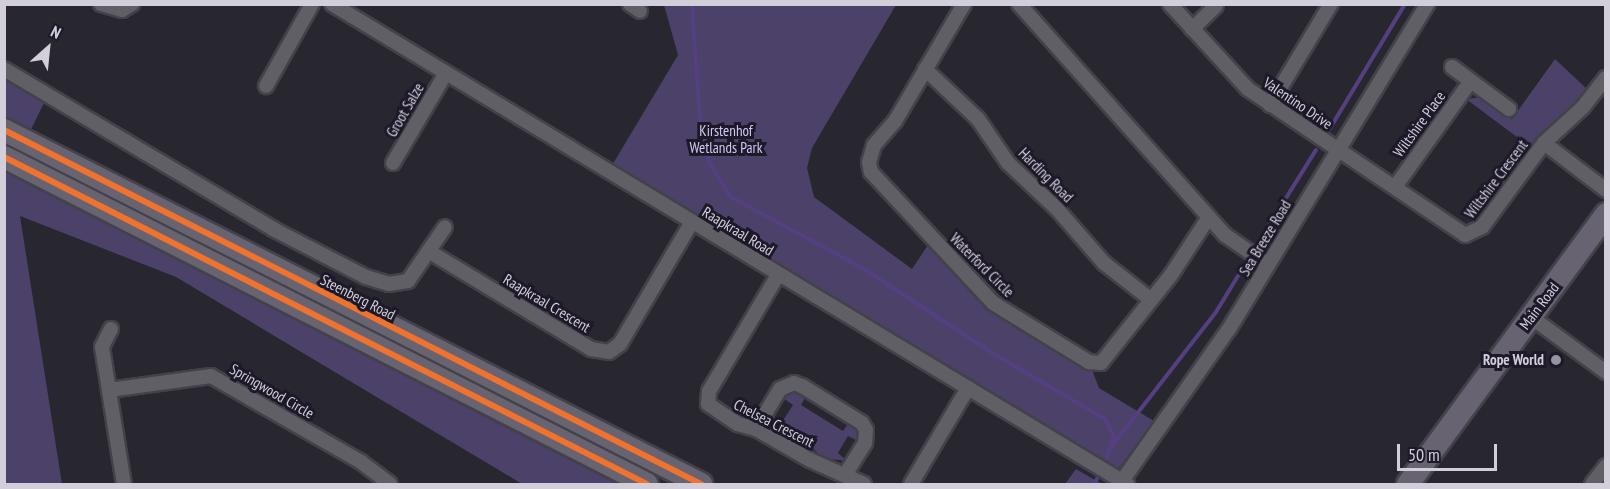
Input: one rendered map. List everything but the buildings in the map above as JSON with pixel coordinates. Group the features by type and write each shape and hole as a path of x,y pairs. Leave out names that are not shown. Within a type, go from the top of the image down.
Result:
{"main road":[{"name":"Steenberg Road","path":"4,130 701,484"},
{"path":"4,156 647,484"},
{"name":"Main Road","path":"1408,484 1605,214"}],"street":[{"path":"105,7 122,10 132,4"},
{"path":"266,86 312,4"},
{"name":"Raapkraal Road","path":"332,4 1120,480"},
{"name":"Waterford Circle","path":"964,4 870,153 871,172 993,303 1095,363 1105,359 1150,299 1172,275 1209,217"},
{"path":"1019,4 1225,235 1267,264"},
{"name":"Valentino Drive","path":"1170,4 1248,89 1338,149"},
{"path":"1270,105 1331,4"},
{"name":"Sea Breeze Road","path":"1120,480 1229,329 1427,4"},
{"path":"1192,29 1216,6"},
{"path":"1452,67 1509,109"},
{"path":"4,69 273,230 366,277 389,284 408,281 446,227"},
{"name":"Harding Road","path":"925,69 978,120 1008,163 1058,209 1104,263 1150,299"},
{"name":"Groot Salze","path":"393,163 446,73"},
{"name":"Wiltshire Crescent","path":"1338,149 1395,187 1456,233 1470,235 1482,227 1544,143 1583,107 1605,78"},
{"name":"Wiltshire Place","path":"1395,187 1471,81"},
{"path":"1544,143 1605,190"},
{"name":"Raapkraal Crescent","path":"430,252 591,349 609,352 620,344 692,222"},
{"name":"Chelsea Crescent","path":"778,275 706,397 713,410 756,429 810,460 846,474 864,484"},
{"path":"1531,317 1605,372"},
{"path":"111,329 102,347 124,484"},
{"name":"Springwood Circle","path":"109,390 211,376 361,462 390,484"},
{"path":"756,429 780,389 794,384 802,386 862,423 866,430 865,442 846,474"},
{"path":"910,484 968,388"},
{"path":"1592,484 1605,466"}],"green space":[{"name":"Kirstenhof Wetlands Park","path":"664,5 896,5 812,148 807,168 814,197 912,269 932,239 993,303 1089,362 1099,388 1154,421 1113,476 608,172 678,55"},
{"path":"1555,59 1588,90 1574,108 1529,146 1466,99 1482,97 1512,119"},
{"path":"5,69 48,95 9,174 617,484 522,484 176,277 20,216 62,484 5,484"},
{"path":"790,391 806,396 801,405 843,431 849,422 859,429 858,441 848,436 838,453 847,461 821,458 816,451 771,427 772,416 782,422 793,405 783,398"},
{"path":"1076,469 1102,484 1065,484"}],"waterway":[{"path":"692,4 701,136 710,164 731,197 864,269 994,354 1105,419 1114,436 1104,465"},
{"path":"1329,130 1405,4"},
{"path":"1263,235 1316,150"},
{"path":"1112,446 1216,312 1241,271"},
{"path":"1094,484 1101,472"}],"cycle path":[{"path":"4,130 701,484"},
{"path":"4,157 647,484"}],"place":[{"name":"Rope World","path":"1556,360"}]}
